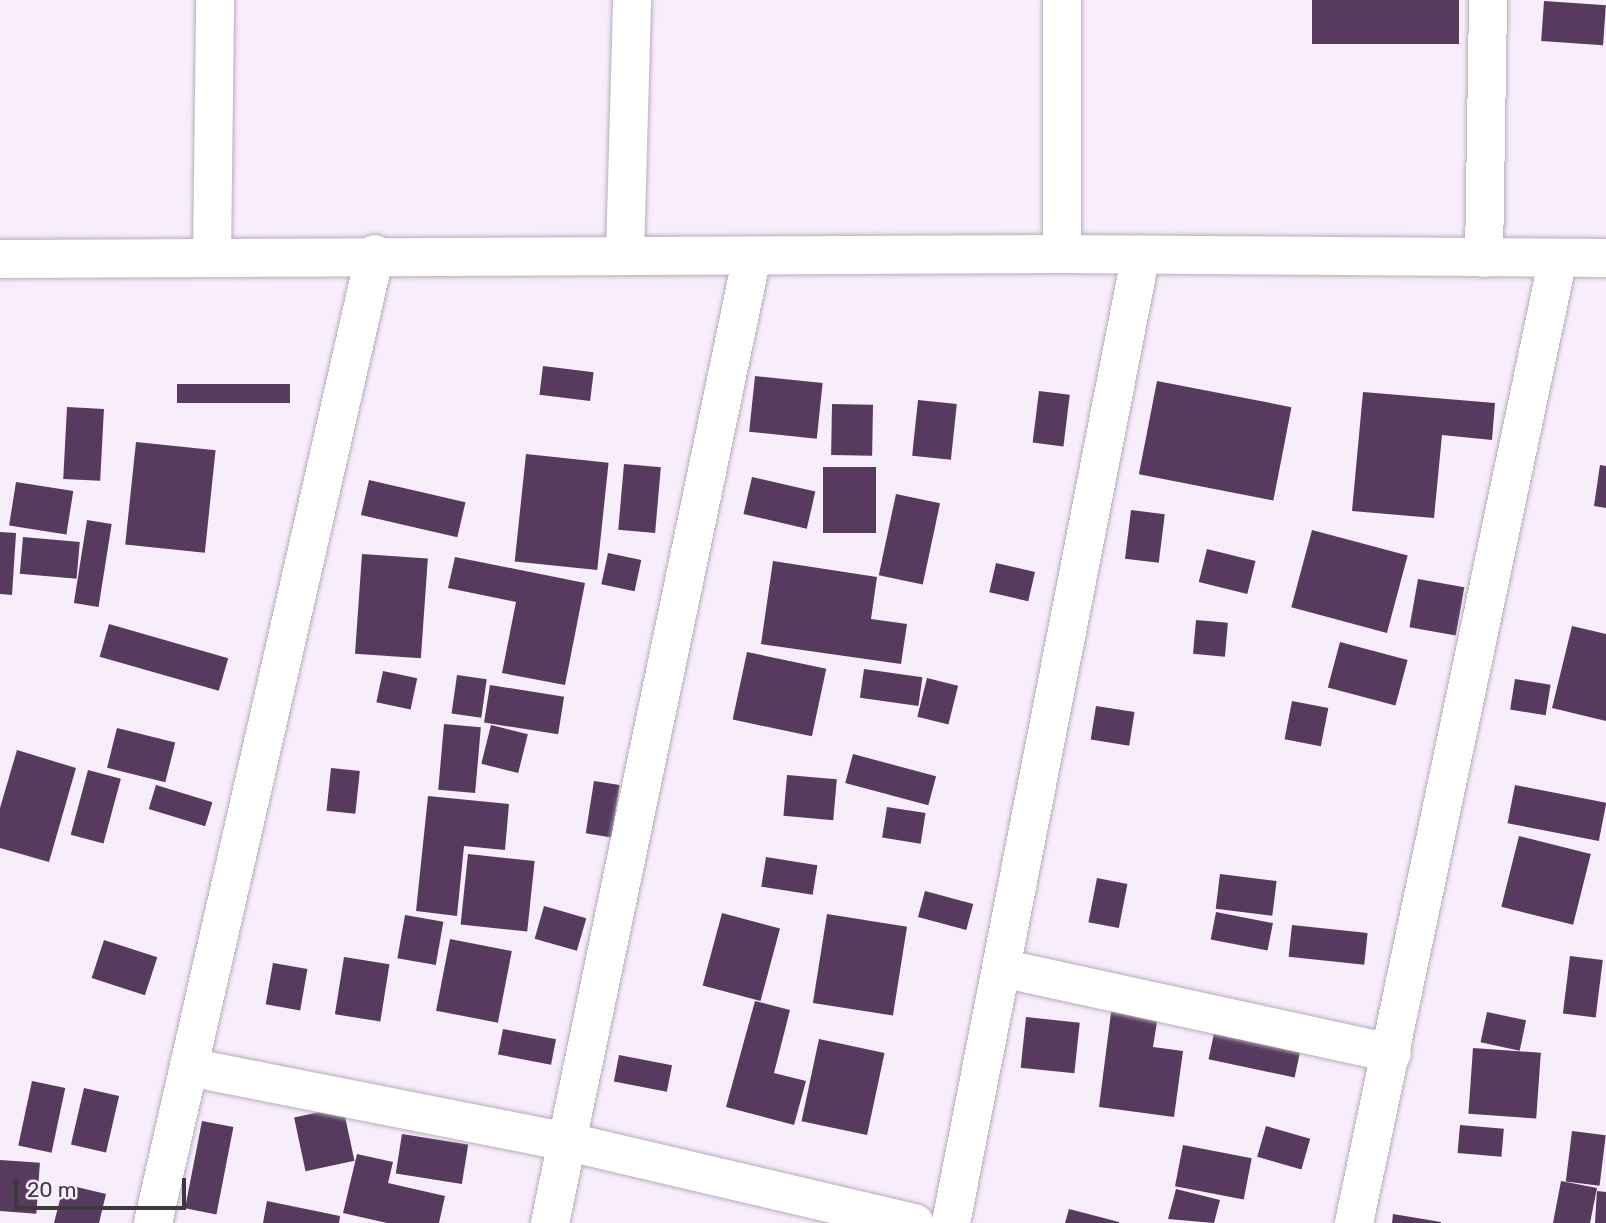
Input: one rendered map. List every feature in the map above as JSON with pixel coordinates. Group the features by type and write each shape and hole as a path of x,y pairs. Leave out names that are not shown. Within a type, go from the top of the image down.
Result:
{"street":[{"path":"212,258 215,0"},
{"path":"625,254 632,0"},
{"path":"1062,0 1062,254"},
{"path":"1484,258 1488,0"},
{"path":"153,1223 375,254"},
{"path":"0,259 375,254 1141,254 1606,258"},
{"path":"951,1223 1006,969 1141,254"},
{"path":"550,1223 752,256"},
{"path":"1354,1223 1558,258"},
{"path":"1006,969 1392,1053"},
{"path":"189,1067 569,1142 915,1223"}],"building":[{"path":"1312,0 1459,0 1459,44 1312,44"},
{"path":"1544,1 1606,5 1603,45 1541,41"},
{"path":"543,366 594,372 590,401 539,395"},
{"path":"755,376 823,383 817,439 749,432"},
{"path":"1157,381 1291,407 1273,500 1139,474"},
{"path":"177,384 290,384 290,403 177,403"},
{"path":"1039,391 1070,395 1063,446 1033,443"},
{"path":"1363,392 1495,403 1492,440 1442,435 1434,518 1352,511"},
{"path":"918,400 957,404 951,460 912,456"},
{"path":"832,404 873,405 872,456 831,455"},
{"path":"67,407 104,409 100,481 63,479"},
{"path":"136,442 216,450 205,553 125,544"},
{"path":"526,454 609,463 597,570 515,561"},
{"path":"624,464 661,467 655,533 618,530"},
{"path":"1600,465 1606,466 1606,508 1594,506"},
{"path":"823,467 876,467 876,533 823,533"},
{"path":"752,477 815,492 807,529 743,514"},
{"path":"369,480 465,502 457,537 361,515"},
{"path":"16,482 73,491 66,535 9,525"},
{"path":"896,494 940,503 923,585 879,575"},
{"path":"1131,510 1165,514 1159,563 1125,559"},
{"path":"87,520 112,524 99,607 74,603"},
{"path":"1312,530 1408,556 1387,633 1291,607"},
{"path":"0,532 16,533 12,595 0,594"},
{"path":"23,537 80,542 77,579 20,574"},
{"path":"1207,549 1256,561 1247,594 1199,582"},
{"path":"608,553 641,560 635,591 601,584"},
{"path":"362,554 428,559 421,658 355,654"},
{"path":"455,557 585,583 565,685 502,673 516,602 448,588"},
{"path":"773,561 877,577 871,619 907,624 901,664 761,644"},
{"path":"996,563 1035,572 1028,601 989,592"},
{"path":"1418,579 1464,587 1456,635 1409,627"},
{"path":"1196,620 1228,623 1225,657 1193,654"},
{"path":"109,624 228,658 219,691 100,657"},
{"path":"1572,626 1606,634 1606,721 1552,708"},
{"path":"1340,642 1408,660 1395,706 1328,687"},
{"path":"747,652 826,669 812,736 733,719"},
{"path":"864,669 922,677 918,706 860,698"},
{"path":"383,671 417,678 411,710 376,702"},
{"path":"457,675 487,679 481,718 452,714"},
{"path":"927,678 958,686 948,725 917,717"},
{"path":"1515,679 1551,685 1546,715 1510,710"},
{"path":"490,685 564,697 558,734 484,723"},
{"path":"1292,701 1328,708 1321,746 1285,739"},
{"path":"1096,706 1135,712 1129,746 1091,740"},
{"path":"444,724 481,727 475,793 438,790"},
{"path":"491,725 528,734 518,773 481,764"},
{"path":"117,728 175,743 165,782 107,768"},
{"path":"17,750 76,768 49,862 0,848 0,808"},
{"path":"853,754 936,776 928,805 845,783"},
{"path":"331,768 360,771 355,814 327,811"},
{"path":"88,770 121,779 104,844 71,835"},
{"path":"787,775 837,779 833,820 783,816"},
{"path":"594,781 620,785 611,837 586,833"},
{"path":"156,785 212,802 205,826 149,809"},
{"path":"1515,785 1606,803 1599,841 1508,823"},
{"path":"428,796 509,804 505,850 464,846 457,916 416,911"},
{"path":"887,807 926,813 921,844 882,838"},
{"path":"1519,836 1591,854 1573,925 1501,907"},
{"path":"468,854 535,861 527,932 461,925"},
{"path":"766,857 817,865 813,895 761,887"},
{"path":"1220,874 1277,881 1272,916 1216,909"},
{"path":"1097,878 1127,884 1119,928 1088,922"},
{"path":"925,891 973,904 966,930 918,917"},
{"path":"544,906 586,918 577,951 535,939"},
{"path":"1216,912 1273,923 1268,951 1211,939"},
{"path":"722,913 780,929 761,1001 703,985"},
{"path":"827,914 907,927 893,1016 813,1003"},
{"path":"405,915 443,922 436,965 397,958"},
{"path":"1292,925 1368,933 1364,965 1289,957"},
{"path":"450,939 512,951 498,1023 436,1011"},
{"path":"104,940 157,957 145,995 92,978"},
{"path":"1570,956 1603,960 1596,1018 1563,1014"},
{"path":"344,957 389,964 380,1021 335,1014"},
{"path":"273,963 307,969 300,1010 266,1004"},
{"path":"1113,997 1160,1003 1153,1047 1183,1051 1174,1117 1099,1107"},
{"path":"755,1001 790,1010 774,1073 806,1081 794,1125 726,1107"},
{"path":"1487,1012 1526,1020 1520,1051 1481,1042"},
{"path":"1026,1017 1080,1023 1074,1073 1021,1068"},
{"path":"1216,1024 1302,1042 1295,1078 1209,1059"},
{"path":"503,1029 556,1039 551,1065 498,1055"},
{"path":"819,1039 885,1053 867,1135 802,1121"},
{"path":"1473,1048 1541,1053 1536,1119 1468,1114"},
{"path":"619,1055 672,1065 667,1092 614,1082"},
{"path":"32,1081 65,1088 52,1153 18,1146"},
{"path":"84,1088 119,1096 106,1153 71,1145"},
{"path":"343,1107 354,1161 306,1171 294,1117"},
{"path":"202,1121 233,1127 216,1214 185,1208"},
{"path":"1460,1125 1504,1129 1501,1157 1458,1153"},
{"path":"1266,1126 1310,1139 1301,1169 1257,1157"},
{"path":"1572,1131 1606,1135 1600,1186 1566,1182"},
{"path":"402,1134 468,1144 462,1184 396,1174"},
{"path":"1183,1145 1252,1158 1244,1200 1175,1186"},
{"path":"357,1154 393,1162 388,1183 445,1196 439,1223 387,1223 343,1213"},
{"path":"0,1160 40,1163 36,1214 0,1211"},
{"path":"1561,1181 1597,1188 1590,1223 1553,1223"},
{"path":"64,1184 106,1194 99,1223 54,1223"},
{"path":"1176,1189 1220,1200 1214,1223 1168,1219"},
{"path":"1597,1191 1606,1192 1606,1223 1595,1223"},
{"path":"267,1201 340,1216 339,1223 263,1223"},
{"path":"1069,1209 1119,1222 1119,1223 1065,1223"},
{"path":"1393,1214 1441,1222 1441,1223 1392,1223"}]}
